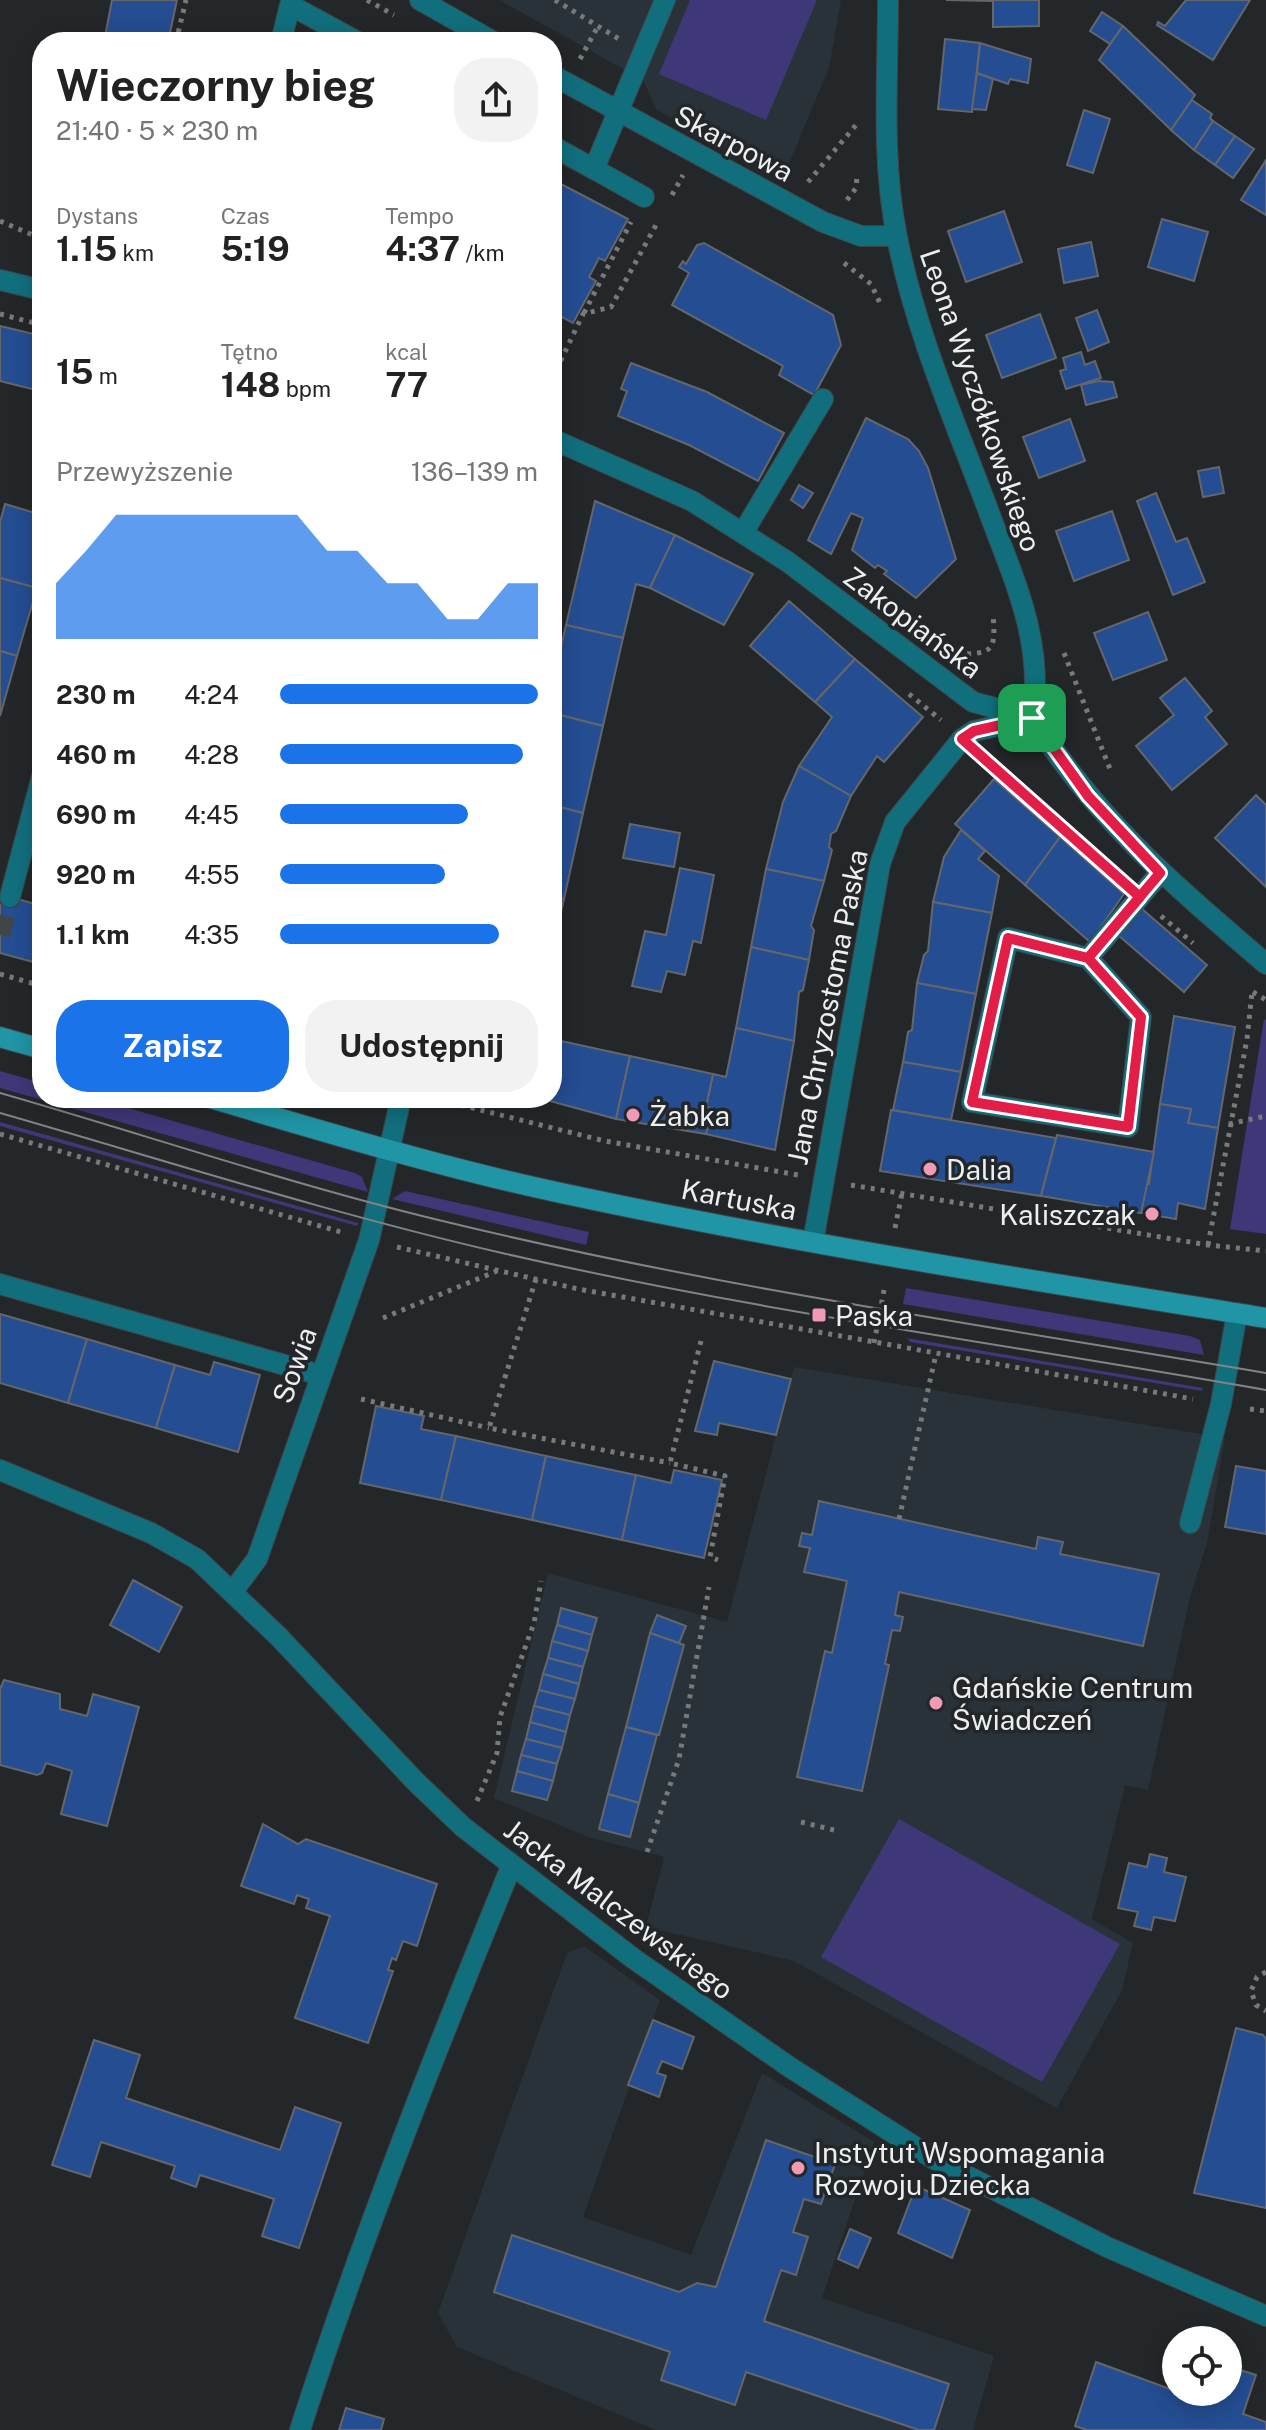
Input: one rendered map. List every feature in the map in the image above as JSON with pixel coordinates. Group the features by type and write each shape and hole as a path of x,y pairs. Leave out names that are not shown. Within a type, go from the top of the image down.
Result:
{"main road":[{"path":"0,1037 32,1046"},
{"name":"Kartuska","path":"244,1108 391,1151 559,1193 813,1242 1266,1318"}],"street":[{"path":"420,0 476,32"},
{"path":"594,169 665,0"},
{"name":"Leona Wyczółkowskiego","path":"888,0 887,165 896,236 923,332 1017,590 1037,667 1032,718"},
{"path":"283,32 290,5 340,32"},
{"name":"Skarpowa","path":"562,81 823,222 861,236 896,236"},
{"path":"562,151 644,197"},
{"path":"0,280 32,288"},
{"path":"744,531 823,399"},
{"name":"Zakopiańska","path":"562,443 679,495 744,531 973,702 1032,718"},
{"path":"962,739 974,731 1032,718 1088,796 1160,873 1266,964"},
{"name":"Jana Chryzostoma Paska","path":"813,1242 880,864 895,822 962,739"},
{"path":"10,897 32,814"},
{"path":"1088,958 1160,873"},
{"path":"1008,938 1088,958 1141,1017 1128,1127 972,1102 1008,938"},
{"name":"Sowia","path":"233,1591 257,1559 369,1240 399,1108"},
{"path":"0,1284 320,1375"},
{"path":"1190,1523 1221,1404 1237,1313"},
{"name":"Jacka Malczewskiego","path":"0,1470 151,1533 197,1559 233,1591 463,1827 634,1959 766,2051 934,2159 1107,2247 1266,2316"},
{"path":"300,2430 341,2303 412,2113 511,1867"}],"path":[{"path":"178,32 186,0"},
{"path":"555,0 597,28 644,52"},
{"path":"577,65 597,28"},
{"path":"799,193 860,122"},
{"path":"839,203 847,200 856,188 859,166"},
{"path":"673,168 696,181"},
{"path":"669,201 683,174"},
{"path":"583,314 611,307 662,214"},
{"path":"0,221 32,235"},
{"path":"562,358 632,221"},
{"path":"835,256 871,284 885,314"},
{"path":"0,314 32,322"},
{"path":"950,654 981,654 992,648 995,640 991,600"},
{"path":"1059,639 1100,750 1119,788"},
{"path":"904,690 1198,948"},
{"path":"0,974 32,983"},
{"path":"1241,983 1266,1000"},
{"path":"1208,1245 1247,1039 1252,992"},
{"path":"472,1108 605,1141 799,1175"},
{"path":"1229,1124 1266,1116"},
{"path":"0,1134 369,1240 536,1279 936,1354 1266,1411"},
{"path":"846,1184 1208,1245 1266,1251"},
{"path":"383,1318 498,1270"},
{"path":"489,1428 536,1279"},
{"path":"670,1463 701,1341"},
{"path":"899,1519 936,1354"},
{"path":"361,1399 725,1476 710,1557 718,1560"},
{"path":"463,1827 497,1753 500,1717 534,1623 541,1581"},
{"path":"647,1852 679,1759 709,1587"},
{"path":"801,1822 834,1830"},
{"path":"1266,1972 1257,1977 1251,1991 1256,2005 1266,2011"}],"shaded area":[{"path":"499,0 841,0 829,68 782,180 656,109 644,82 562,35 562,32 557,32"},
{"path":"690,0 817,0 766,120 659,74"},
{"path":"1266,1020 1266,1234 1230,1229"},
{"path":"0,1071 32,1080 32,1097 0,1088"},
{"path":"71,1108 128,1108 355,1173 362,1177 368,1192"},
{"path":"0,1122 358,1223 357,1226 0,1126"},
{"path":"405,1191 589,1232 586,1245 392,1199"},
{"path":"906,1288 1190,1336 1200,1340 1204,1355 903,1304"},
{"path":"907,1338 1203,1388 1202,1391 910,1342"},
{"name":"Gdańskie Centrum Świadczeń","path":"794,1367 1225,1438 1207,1543 1190,1597 1148,1790 1125,1785 1092,1919 1133,1943 1122,1990 1057,2108 794,1961 646,1927 664,1857 588,1837 494,1798 548,1573 727,1622"},
{"path":"899,1819 1120,1944 1042,2082 821,1957"},
{"path":"584,1946 660,2000 583,2217 691,2255 762,2073 874,2142 822,2298 994,2356 973,2430 656,2430 457,2347 438,2313 567,1953"}],"building":[{"path":"112,0 177,0 170,32 106,32"},
{"path":"946,0 1039,0 1039,26 993,27 993,1"},
{"path":"1186,0 1250,0 1213,60 1157,25 1158,22 1165,26"},
{"path":"1102,12 1123,26 1110,44 1090,31"},
{"path":"1123,26 1195,95 1171,130 1099,60"},
{"path":"945,39 980,43 972,112 938,109"},
{"path":"980,43 1031,59 1028,83 1010,79 1008,84 977,73"},
{"path":"977,73 993,79 986,110 972,109"},
{"path":"1192,100 1212,114 1210,118 1213,121 1194,150 1171,130"},
{"path":"1084,110 1110,119 1093,173 1067,165"},
{"path":"1213,121 1235,136 1215,165 1194,150"},
{"path":"1235,136 1254,149 1233,178 1215,165"},
{"path":"1266,160 1266,215 1241,200"},
{"path":"562,185 628,219 605,261 599,258 589,277 596,281 573,323 562,317"},
{"path":"1004,211 1022,262 966,282 948,231"},
{"path":"1162,219 1208,232 1194,281 1148,267"},
{"path":"1091,242 1098,276 1064,283 1058,249"},
{"path":"704,243 833,315 841,345 814,395 779,375 783,366 672,305 689,273 679,267 683,261 686,264 697,245"},
{"path":"1097,310 1109,342 1088,351 1076,318"},
{"path":"1040,314 1056,358 1002,378 986,335"},
{"path":"0,326 32,334 32,389 0,381"},
{"path":"1081,352 1085,365 1095,361 1101,378 1066,389 1060,371 1066,369 1063,358"},
{"path":"631,363 707,392 784,433 758,481 689,445 618,416 627,391 621,389"},
{"path":"1113,382 1117,397 1086,405 1081,385"},
{"path":"866,418 908,439 919,451 928,468 956,559 916,598 884,574 887,571 878,565 875,568 852,550 863,518 851,513 831,554 808,540"},
{"path":"1070,419 1085,461 1039,478 1023,437"},
{"path":"1219,467 1224,493 1203,497 1198,471"},
{"path":"799,485 813,493 803,508 791,500"},
{"path":"1156,493 1176,542 1187,538 1205,582 1173,595 1137,501"},
{"path":"595,501 675,535 650,588 636,584 623,638 566,625"},
{"path":"5,504 32,512 32,587 0,578 0,522"},
{"path":"1112,511 1129,560 1074,581 1056,531"},
{"path":"675,535 753,574 724,625 650,588"},
{"path":"0,578 32,587 32,605 17,656 0,651"},
{"path":"789,601 855,659 815,702 750,646"},
{"path":"1148,612 1167,660 1113,680 1094,633"},
{"path":"566,625 623,638 603,726 562,716 562,642"},
{"path":"0,651 17,656 0,716"},
{"path":"855,659 923,717 884,762 877,756 851,796 799,766 832,717 815,702"},
{"path":"1185,678 1212,711 1205,717 1227,744 1172,790 1136,746 1174,715 1160,698"},
{"path":"562,716 603,726 583,813 562,808"},
{"path":"799,766 851,796 836,831 831,834 829,847 832,850 824,881 766,869 783,802"},
{"path":"994,779 1060,837 1025,885 955,824"},
{"path":"1256,795 1266,805 1266,887 1215,838"},
{"path":"562,808 583,813 562,899"},
{"path":"630,824 680,833 674,867 623,858"},
{"path":"961,830 985,851 978,859 999,876 992,913 933,902 944,857"},
{"path":"1060,837 1124,894 1090,942 1025,885"},
{"path":"680,868 714,875 701,943 693,941 685,975 667,971 661,992 632,986 645,931 666,935"},
{"path":"766,869 824,881 811,926 814,930 809,960 751,947"},
{"path":"0,894 32,903 32,962 0,953"},
{"path":"933,902 992,913 976,994 917,983 924,955 928,951"},
{"path":"1142,909 1207,965 1184,992 1119,936"},
{"path":"751,947 809,960 803,990 799,992 794,1041 736,1028"},
{"path":"917,983 976,994 961,1072 903,1062 908,1032 912,1030"},
{"path":"1174,1016 1235,1027 1218,1128 1188,1123 1191,1109 1160,1104"},
{"path":"736,1028 794,1041 775,1150 706,1134 712,1108 706,1107 713,1074 726,1077"},
{"path":"562,1041 630,1056 616,1119 562,1104"},
{"path":"630,1056 713,1074 706,1107 712,1108 706,1134 616,1119"},
{"path":"903,1062 961,1072 951,1120 893,1110"},
{"path":"1160,1104 1191,1109 1188,1123 1218,1128 1205,1209 1178,1203 1176,1219 1141,1213 1146,1184 1149,1184"},
{"path":"891,1110 1056,1138 1041,1196 880,1171"},
{"path":"1057,1135 1154,1152 1141,1213 1041,1196"},
{"path":"0,1314 87,1339 68,1403 0,1383"},
{"path":"87,1339 175,1365 156,1428 68,1403"},
{"path":"714,1361 791,1379 776,1435 719,1423 717,1435 695,1431"},
{"path":"214,1362 260,1375 238,1452 156,1428 175,1365 210,1375"},
{"path":"376,1406 424,1416 421,1429 456,1436 441,1500 360,1483"},
{"path":"456,1436 546,1456 532,1520 441,1500"},
{"path":"546,1456 636,1475 622,1540 532,1520"},
{"path":"1236,1466 1266,1471 1266,1534 1225,1527"},
{"path":"674,1470 722,1480 704,1558 622,1540 636,1475 671,1483"},
{"path":"819,1501 1036,1549 1038,1537 1063,1542 1060,1554 1159,1574 1143,1646 899,1592 895,1615 903,1617 900,1631 892,1630 885,1664 889,1665 862,1791 797,1777 825,1651 832,1653 847,1581 804,1572 810,1548 799,1546 802,1533 812,1535"},
{"path":"133,1580 182,1607 159,1652 110,1625"},
{"path":"561,1608 597,1618 592,1635 557,1625"},
{"path":"657,1615 686,1626 679,1643 650,1633"},
{"path":"557,1625 592,1635 588,1651 552,1641"},
{"path":"650,1633 684,1645 659,1735 626,1727"},
{"path":"552,1641 588,1651 583,1667 548,1658"},
{"path":"548,1658 583,1667 579,1684 543,1674"},
{"path":"543,1674 579,1684 575,1699 539,1690"},
{"path":"4,1680 60,1694 60,1709 87,1716 93,1694 139,1707 107,1826 61,1814 72,1771 46,1763 42,1773 37,1775 0,1765 0,1689"},
{"path":"539,1690 575,1699 570,1715 534,1706"},
{"path":"534,1706 570,1715 566,1732 530,1722"},
{"path":"530,1722 566,1732 562,1748 526,1739"},
{"path":"626,1727 657,1735 639,1803 608,1794"},
{"path":"526,1739 562,1748 557,1764 521,1755"},
{"path":"521,1755 557,1764 553,1781 517,1771"},
{"path":"517,1771 553,1781 547,1800 512,1791"},
{"path":"608,1794 639,1803 630,1837 599,1829"},
{"path":"263,1824 298,1844 306,1839 437,1884 417,1946 403,1941 396,1960 392,1958 388,1970 393,1971 368,2043 295,2018 330,1916 306,1908 309,1899 297,1895 294,1904 241,1886"},
{"path":"1150,1854 1167,1858 1164,1872 1186,1877 1175,1921 1154,1917 1151,1930 1134,1926 1138,1912 1118,1908 1129,1863 1147,1867"},
{"path":"653,2020 694,2037 682,2069 662,2061 657,2073 666,2076 659,2097 628,2085"},
{"path":"1236,2028 1263,2035 1266,2039 1266,2208 1194,2193"},
{"path":"94,2040 140,2055 126,2098 280,2150 295,2107 341,2123 299,2248 262,2236 274,2199 200,2175 196,2187 171,2178 175,2166 101,2142 90,2177 52,2165"},
{"path":"766,2140 835,2164 821,2204 804,2199 793,2232 808,2237 796,2275 781,2270 764,2321 949,2384 934,2430 919,2430 746,2372 735,2405 661,2380 670,2352 494,2292 512,2235 679,2292 697,2283 716,2287"},
{"path":"916,2186 970,2210 952,2258 898,2233"},
{"path":"850,2229 871,2238 858,2268 838,2259"},
{"path":"1096,2362 1162,2386 1162,2406 1242,2406 1242,2370 1256,2375 1243,2414 1266,2422 1266,2430 1087,2430 1075,2426"},
{"path":"346,2408 384,2419 381,2430 339,2430"}],"tunnel":[{"path":"0,935 10,897"}],"tram line":[{"path":"0,1093 32,1103"},
{"path":"50,1108 338,1194 552,1246 755,1287 1266,1373"},
{"path":"0,1113 439,1238 597,1274 788,1310 1266,1390"}],"place":[{"name":"Żabka","path":"633,1115"},
{"name":"Dalia","path":"930,1169"},
{"name":"Kaliszczak","path":"1152,1214"},
{"name":"Paska","path":"819,1315"},
{"name":"Gdańskie Centrum Świadczeń","path":"936,1703"},
{"name":"Instytut Wspomagania Rozwoju Dziecka","path":"798,2168"}],"route":[{"path":"1032,718 974,731 962,739 1140,897 1088,958 1141,1017 1128,1127 972,1102 1008,938 1088,958 1140,897 1160,873 1088,796 1032,718"}]}
